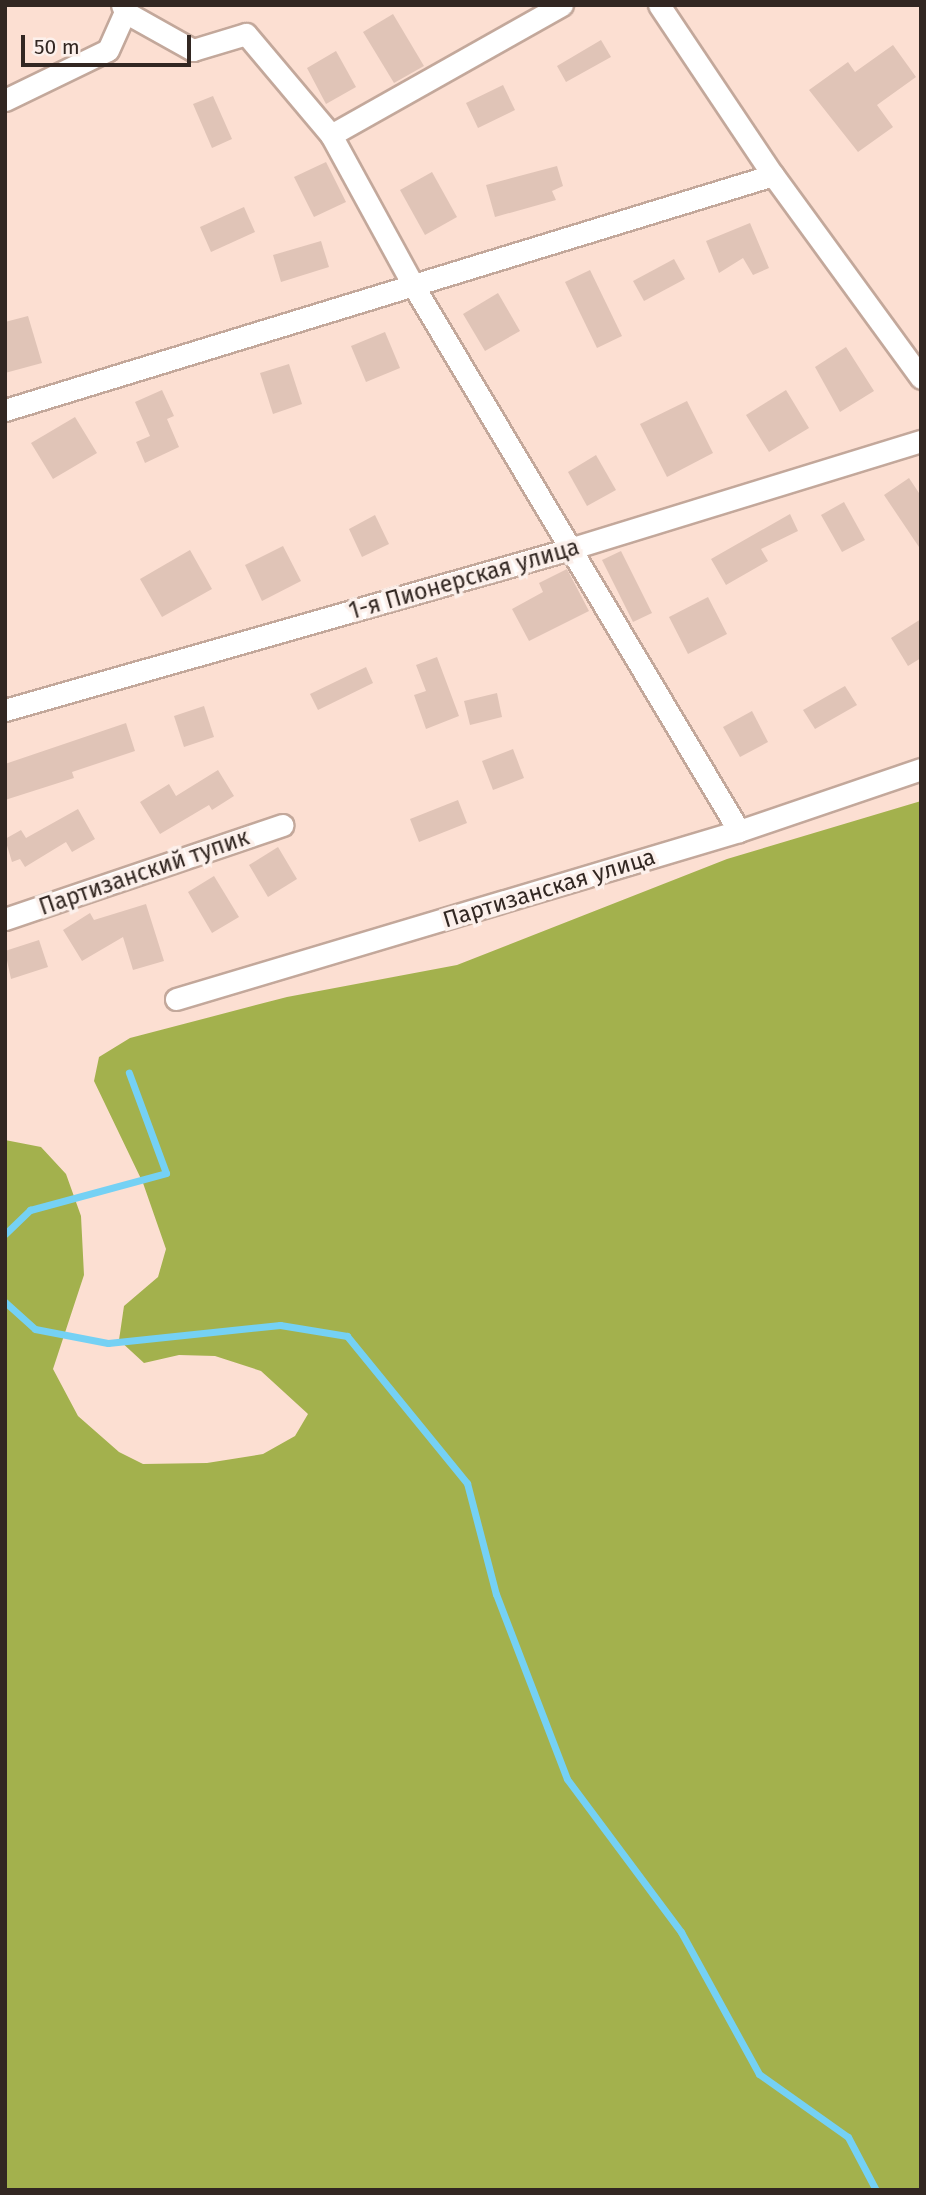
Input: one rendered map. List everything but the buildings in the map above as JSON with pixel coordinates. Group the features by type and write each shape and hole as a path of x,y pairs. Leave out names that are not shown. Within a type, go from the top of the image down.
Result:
{"street":[{"path":"331,135 562,5"},
{"path":"659,5 773,175 921,378"},
{"path":"5,100 108,50 123,9 194,50 246,34 331,135 413,285 573,548 739,831"},
{"path":"5,410 773,175"},
{"name":"1-я Пионерская улица","path":"5,709 573,548 921,441"},
{"name":"Партизанская улица","path":"176,999 739,831 921,769"},
{"name":"Партизанский тупик","path":"5,919 283,825"}],"green space":[{"path":"921,801 921,2190 5,2190 5,1140 41,1147 66,1174 81,1216 84,1275 53,1369 78,1416 119,1452 143,1464 207,1463 263,1454 295,1436 308,1414 261,1371 215,1356 179,1355 144,1363 119,1340 124,1306 158,1277 166,1249 143,1183 94,1081 99,1057 130,1038 287,997 457,965 727,859"}],"waterway":[{"path":"5,1234 30,1210 166,1173 129,1073"},
{"path":"5,1302 35,1329 108,1343 280,1325 347,1336 467,1483 496,1594 567,1779 681,1932 759,2074 848,2137 876,2190"}]}
